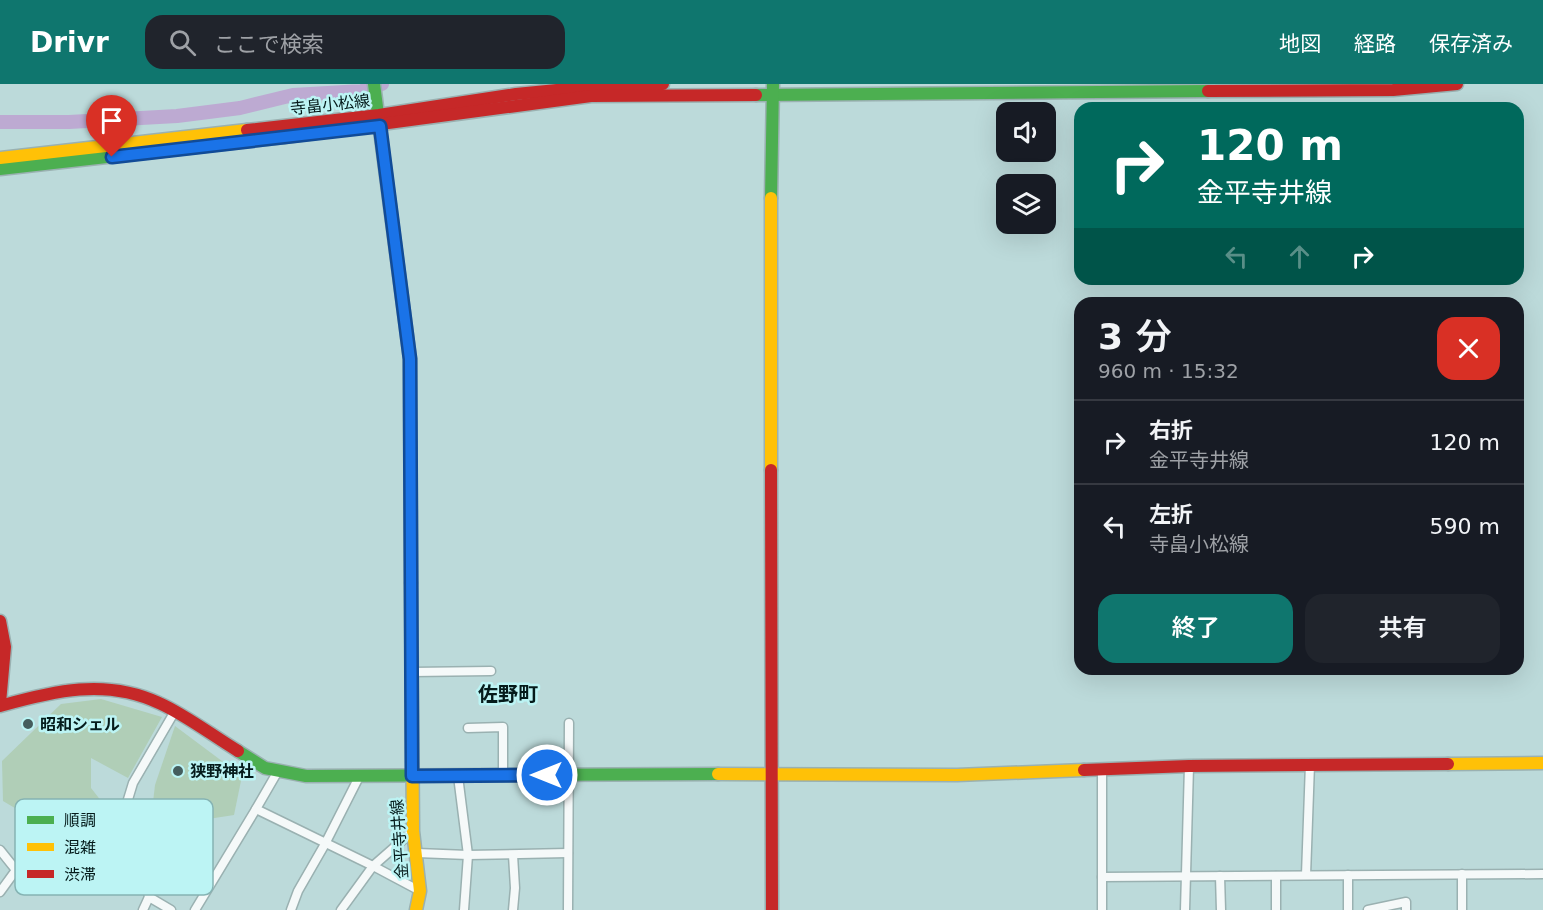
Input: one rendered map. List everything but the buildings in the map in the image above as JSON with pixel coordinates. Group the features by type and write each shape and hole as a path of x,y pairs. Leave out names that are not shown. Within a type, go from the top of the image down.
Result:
{"main road":[{"name":"寺畠小松線","path":"0,169 379,120 527,93 597,86 663,84"},
{"name":"寺畠小松線","path":"0,158 591,96 773,89 1393,90 1457,84"},
{"path":"772,910 771,205 773,89"},
{"name":"金平寺井線","path":"375,90 410,359 413,831 420,891 416,910"},
{"path":"0,621 5,647 0,704 57,691 90,687 111,688 146,697 175,711 265,768 306,776 957,775 1189,766 1543,763"}],"street":[{"path":"412,672 491,671"},
{"path":"128,799 133,783 175,711"},
{"path":"568,910 570,723"},
{"path":"468,728 503,727 503,776"},
{"path":"1306,875 1310,764"},
{"path":"1185,910 1189,766"},
{"path":"1102,769 1102,910"},
{"path":"213,880 278,771"},
{"path":"459,776 468,855 464,910"},
{"path":"291,910 298,891 326,844 359,777"},
{"path":"255,809 420,891"},
{"path":"341,910 373,866 413,831"},
{"path":"0,850 15,869"},
{"path":"417,853 513,855 568,853"},
{"path":"513,855 515,888 513,910"},
{"path":"0,892 15,871"},
{"path":"1462,874 1462,910"},
{"path":"1102,877 1543,874"},
{"path":"1348,875 1348,910"},
{"path":"1220,876 1221,910"},
{"path":"1276,876 1276,910"},
{"path":"195,910 204,895"},
{"path":"143,910 149,897 171,910"},
{"path":"1368,910 1406,902 1406,910"}],"green space":[{"path":"101,699 162,717 128,778 91,758 91,788 100,799 15,799 15,808 3,801 2,761 61,704"},
{"path":"175,726 242,776 234,815 213,818 213,799 153,799 155,785"}],"waterway":[{"path":"0,122 69,122 177,116 240,108 293,95 362,91 382,84"}],"traffic: fast":[{"path":"374,84 410,359 411,583"},
{"path":"771,198 773,84"},
{"path":"756,95 1208,91"},
{"path":"0,169 284,137"},
{"path":"238,751 265,768 306,776 718,774"}],"traffic: slow":[{"path":"0,158 247,130"},
{"path":"771,198 771,470"},
{"path":"411,583 413,831 420,891 416,910"},
{"path":"1448,764 1543,763"},
{"path":"718,774 957,775 1084,770"}],"traffic: jam":[{"path":"247,130 379,115 516,94 597,86 663,84"},
{"path":"1208,91 1393,90 1457,84"},
{"path":"284,137 591,96 756,95"},
{"path":"771,470 772,910"},
{"path":"0,621 5,647 0,703"},
{"path":"0,706 60,692 99,689 119,691 139,695 169,708 238,751"},
{"path":"1084,770 1189,766 1448,764"}],"place":[{"name":"昭和シェル","path":"28,724"},
{"name":"狭野神社","path":"178,771"}],"district":[{"name":"佐野町","path":"508,694"}],"route":[{"path":"112,157 380,126 410,359 412,776 547,775"}]}
